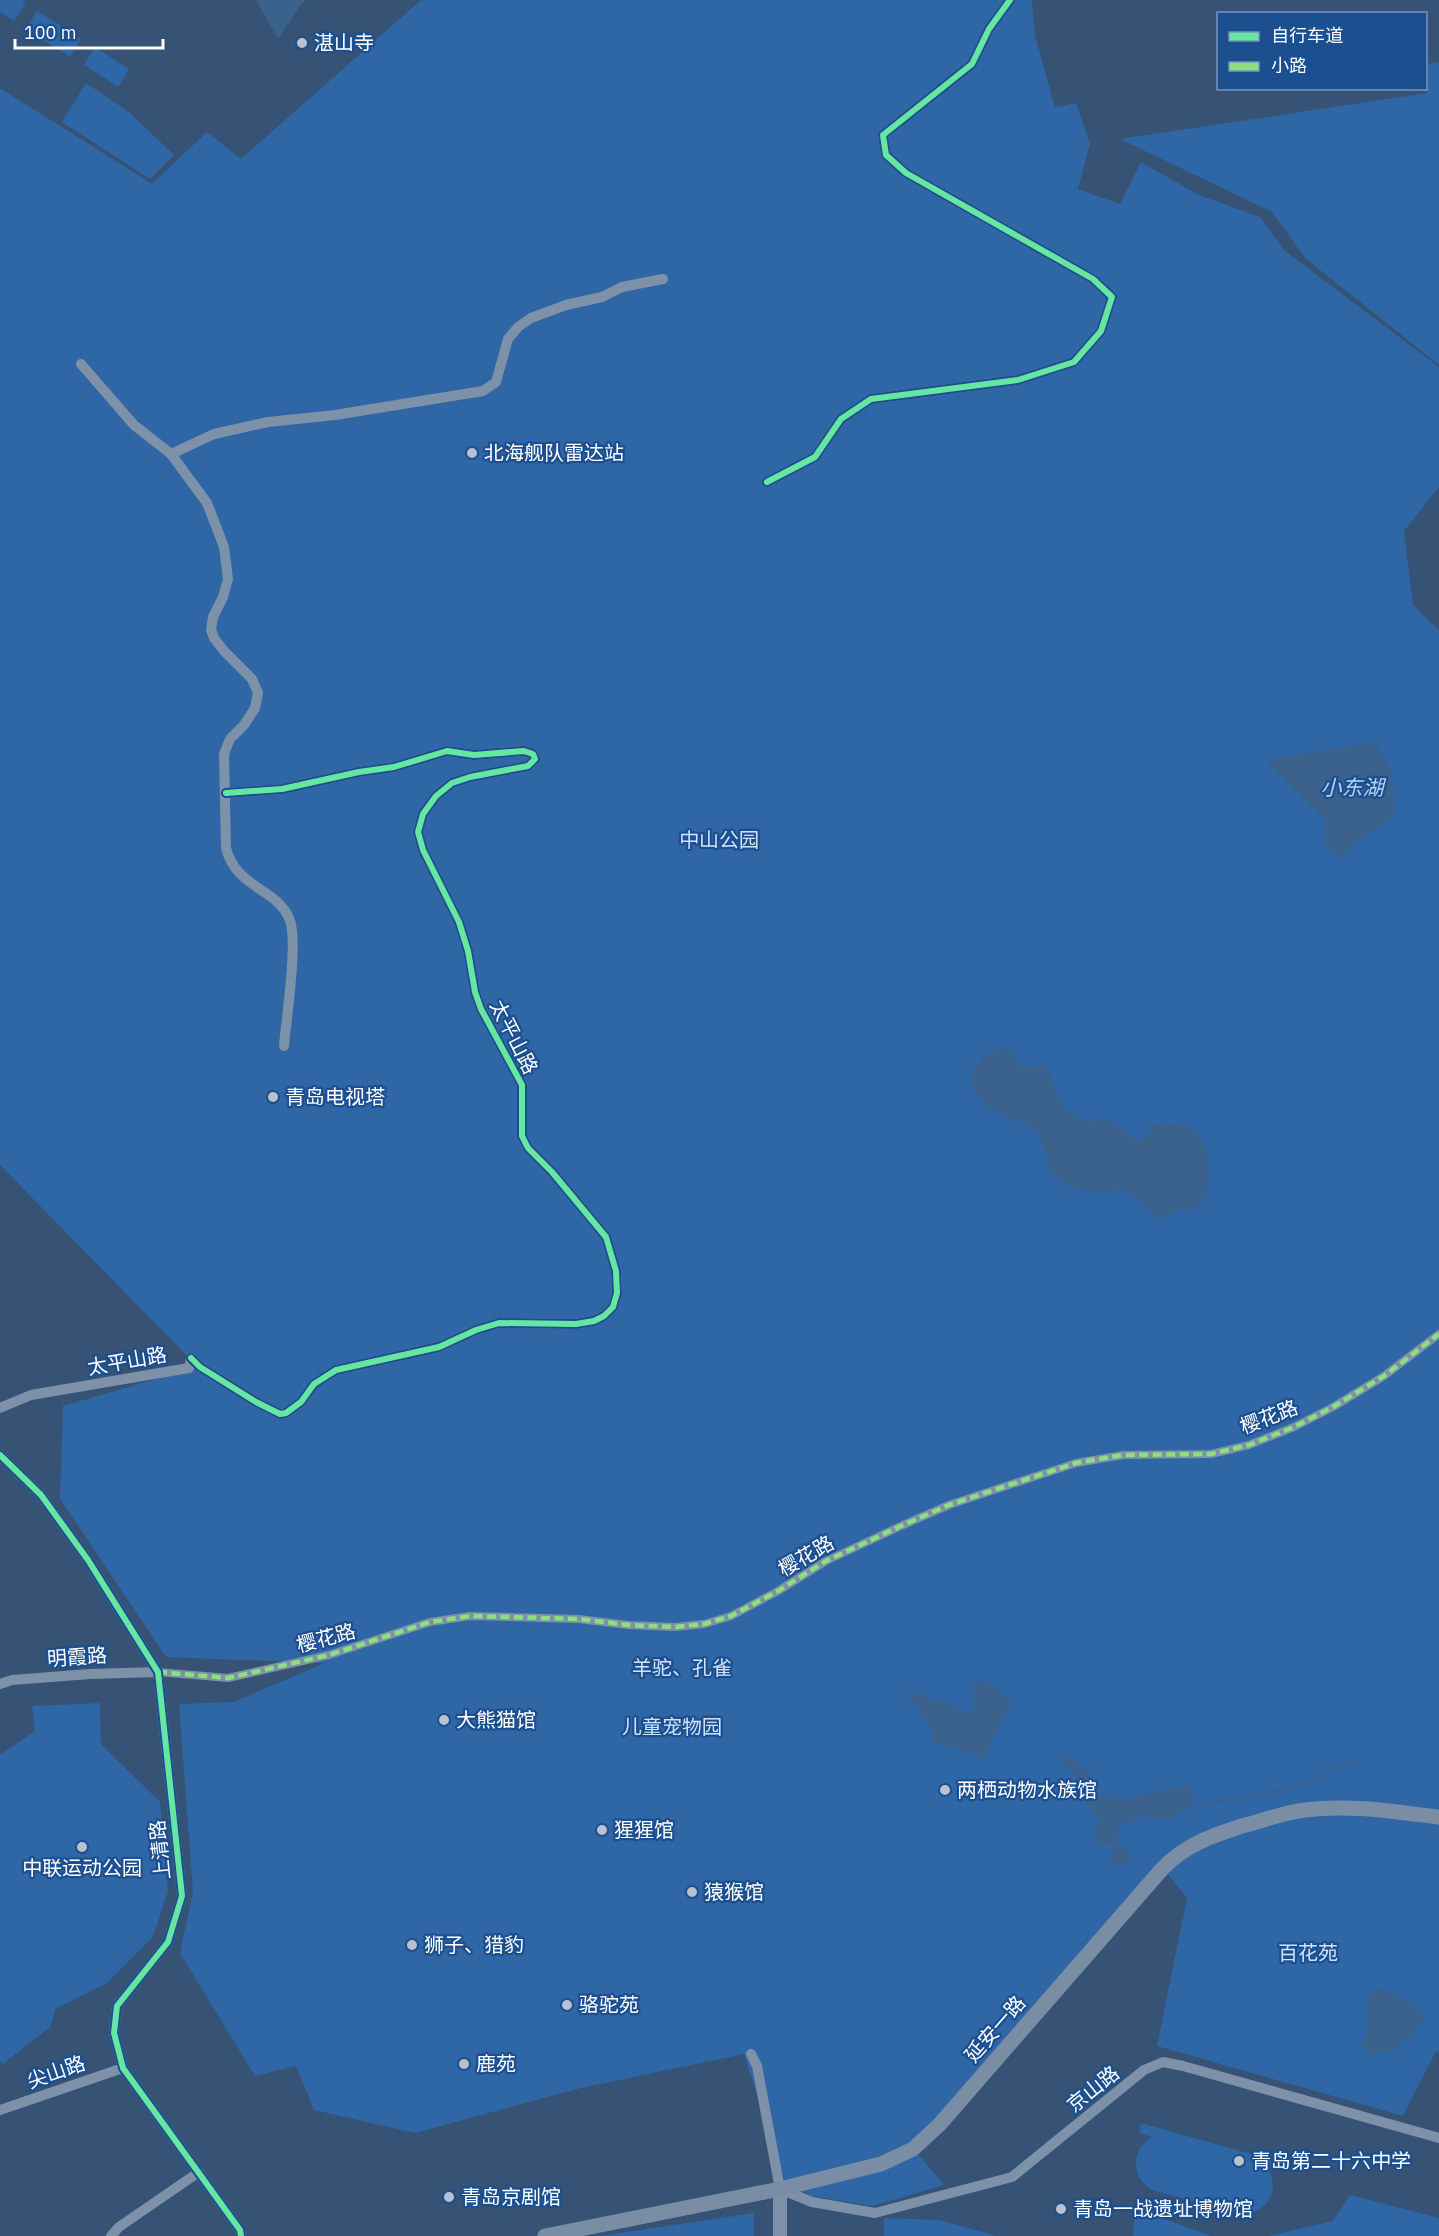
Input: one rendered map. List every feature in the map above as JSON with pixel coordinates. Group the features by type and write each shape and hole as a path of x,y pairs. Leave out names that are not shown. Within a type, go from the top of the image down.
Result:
{"main road":[{"name":"延安一路","path":"545,2236 780,2189 881,2164 900,2157 923,2142 1162,1869 1183,1849 1216,1834 1305,1810 1369,1810 1439,1817"}],"street":[{"path":"768,482 815,457 841,419 871,399 1018,380 1074,362 1101,331 1112,297 1093,279 906,173 886,155 883,135 972,64 989,29 1010,0"},
{"path":"171,454 214,434 268,422 336,415 483,391 496,382 508,339 518,327 531,318 566,305 602,297 622,287 663,279"},
{"path":"81,364 134,425 171,454 207,503 224,546 228,579 223,597 213,617 212,630 214,638 252,679 258,693 255,708 244,726 230,740 224,754 226,848 229,861 243,878 277,903 289,918 293,941 284,1046"},
{"name":"太平山路","path":"0,1408 31,1395 189,1368 191,1358 200,1367 225,1380 256,1402 279,1414 286,1413 301,1402 314,1384 336,1370 439,1347 476,1330 499,1323 594,1321 604,1316 613,1307 617,1293 616,1272 606,1237 552,1172 528,1148 522,1136 522,1085 480,1009 468,951 459,922 423,850 418,831 423,814 436,796 452,783 470,777 528,766 535,759 533,754 524,751 474,755 447,751 394,767 359,772 282,789 226,794"},
{"name":"樱花路","path":"158,1672 228,1678 329,1655 430,1622 471,1616 579,1619 628,1625 675,1627 704,1624 731,1616 778,1591 826,1561 949,1505 1076,1463 1123,1455 1211,1454 1249,1444 1294,1427 1333,1407 1384,1376 1439,1334"},
{"name":"上清路","path":"0,1455 41,1495 88,1560 158,1672 182,1896 168,1942 117,2006 114,2033 123,2068 240,2230 241,2236"},
{"name":"明霞路","path":"0,1684 12,1680 158,1672"},
{"path":"751,2054 757,2066 780,2189 780,2236"},
{"name":"京山路","path":"780,2189 812,2202 875,2213 1011,2177 1144,2070 1163,2062 1217,2075 1439,2138"},
{"name":"尖山路","path":"0,2110 123,2068"},
{"path":"111,2236 119,2227 199,2172"}],"green space":[{"path":"0,0 26,2 14,21 0,12"},
{"name":"中山公园","path":"421,0 1032,0 1035,36 1055,107 1076,103 1090,144 1078,189 1120,204 1141,162 1199,195 1260,217 1285,251 1439,367 1439,487 1404,531 1413,605 1439,630 1439,2052 1436,2051 1403,2116 1157,2046 1187,1898 1163,1872 913,2148 944,2185 873,2206 811,2196 785,2181 744,2054 581,2088 415,2133 314,2110 296,2066 255,2076 180,1953 193,1892 179,1704 233,1702 325,1663 166,1657 60,1499 63,1406 198,1367 0,1165 0,88 152,184 207,132 241,159"},
{"path":"37,11 81,39 70,57 26,29"},
{"path":"95,47 129,69 118,87 84,65"},
{"path":"1439,62 1439,365 1305,258 1272,212 1120,139 1427,93 1427,64"},
{"path":"86,83 129,112 174,155 150,179 62,122"},
{"name":"中联运动公园","path":"100,1703 101,1744 160,1802 168,1891 153,1937 107,1983 55,2009 51,2026 3,2064 0,2061 0,1755 35,1731 32,1706"},
{"path":"1141,2123 1280,2162 1278,2170 1268,2168 1273,2184 1270,2199 1260,2209 1243,2215 1152,2190 1145,2185 1137,2171 1137,2156 1140,2149 1152,2137 1139,2133"},
{"path":"1350,2195 1439,2218 1439,2236 1269,2236 1333,2221"},
{"path":"1135,2208 1211,2236 1133,2236"},
{"path":"754,2213 754,2236 600,2236"},
{"path":"884,2218 939,2220 996,2236 884,2236"}],"water":[{"path":"256,0 307,0 302,3 278,39"},
{"name":"小东湖","path":"1375,742 1390,767 1396,814 1340,857 1326,847 1324,819 1265,760"},
{"path":"1004,1047 1012,1052 1022,1069 1038,1065 1044,1067 1050,1075 1062,1104 1073,1115 1084,1121 1105,1119 1122,1128 1134,1140 1146,1137 1151,1127 1163,1124 1183,1125 1195,1130 1207,1151 1209,1161 1207,1191 1198,1206 1190,1211 1175,1212 1165,1219 1159,1217 1129,1193 1115,1190 1085,1191 1070,1186 1056,1177 1036,1133 1022,1123 991,1109 980,1099 973,1087 971,1080 974,1068 995,1050"},
{"path":"980,1679 1012,1700 984,1758 932,1741 931,1727 907,1694 910,1691 973,1713 972,1687"},
{"path":"1065,1754 1090,1773 1093,1793 1118,1800 1187,1785 1193,1793 1192,1806 1170,1820 1147,1816 1122,1824 1117,1833 1117,1844 1132,1854 1131,1862 1111,1866 1113,1845 1098,1844 1094,1827 1099,1822 1096,1813 1081,1795 1073,1771 1061,1762"},
{"path":"1378,1988 1409,2002 1424,2018 1410,2038 1400,2043 1395,2049 1370,2055 1361,2046 1369,2025 1368,1999"}],"waterway":[{"path":"1192,1806 1276,1791 1309,1781 1356,1760"}],"marked path":[{"path":"158,1672 228,1678 329,1655 430,1622 470,1616 579,1619 628,1625 675,1627 704,1624 731,1616 778,1591 826,1561 949,1505 1076,1463 1123,1455 1211,1454 1249,1445 1294,1427 1333,1407 1384,1376 1439,1334"}],"cycle path":[{"path":"767,482 815,457 841,419 871,399 1018,380 1074,362 1101,331 1112,297 1093,279 906,173 886,155 883,135 972,64 989,29 1010,0"},
{"path":"191,1358 200,1367 256,1402 280,1414 286,1413 301,1402 314,1384 336,1370 439,1347 476,1330 499,1323 576,1324 594,1321 604,1316 613,1307 617,1293 616,1271 606,1237 552,1172 528,1148 522,1136 522,1085 481,1009 459,922 423,850 418,832 423,814 436,796 452,783 470,777 528,766 535,759 533,754 524,751 474,755 447,751 394,767 359,772 282,789 226,793"},
{"path":"0,1455 41,1495 88,1560 158,1672 182,1896 168,1942 117,2006 114,2033 123,2068 240,2230 241,2236"}],"place":[{"name":"湛山寺","path":"302,43"},
{"name":"北海舰队雷达站","path":"472,453"},
{"name":"青岛电视塔","path":"273,1097"},
{"name":"大熊猫馆","path":"444,1720"},
{"name":"两栖动物水族馆","path":"945,1790"},
{"name":"猩猩馆","path":"602,1830"},
{"name":"中联运动公园","path":"82,1847"},
{"name":"猿猴馆","path":"692,1892"},
{"name":"狮子、猎豹","path":"412,1945"},
{"name":"骆驼苑","path":"567,2005"},
{"name":"鹿苑","path":"464,2064"},
{"name":"青岛第二十六中学","path":"1239,2161"},
{"name":"青岛京剧馆","path":"449,2197"},
{"name":"青岛一战遗址博物馆","path":"1061,2209"}],"park label":[{"name":"羊驼、孔雀","path":"682,1668"},
{"name":"儿童宠物园","path":"672,1727"},
{"name":"百花苑","path":"1308,1953"}]}
